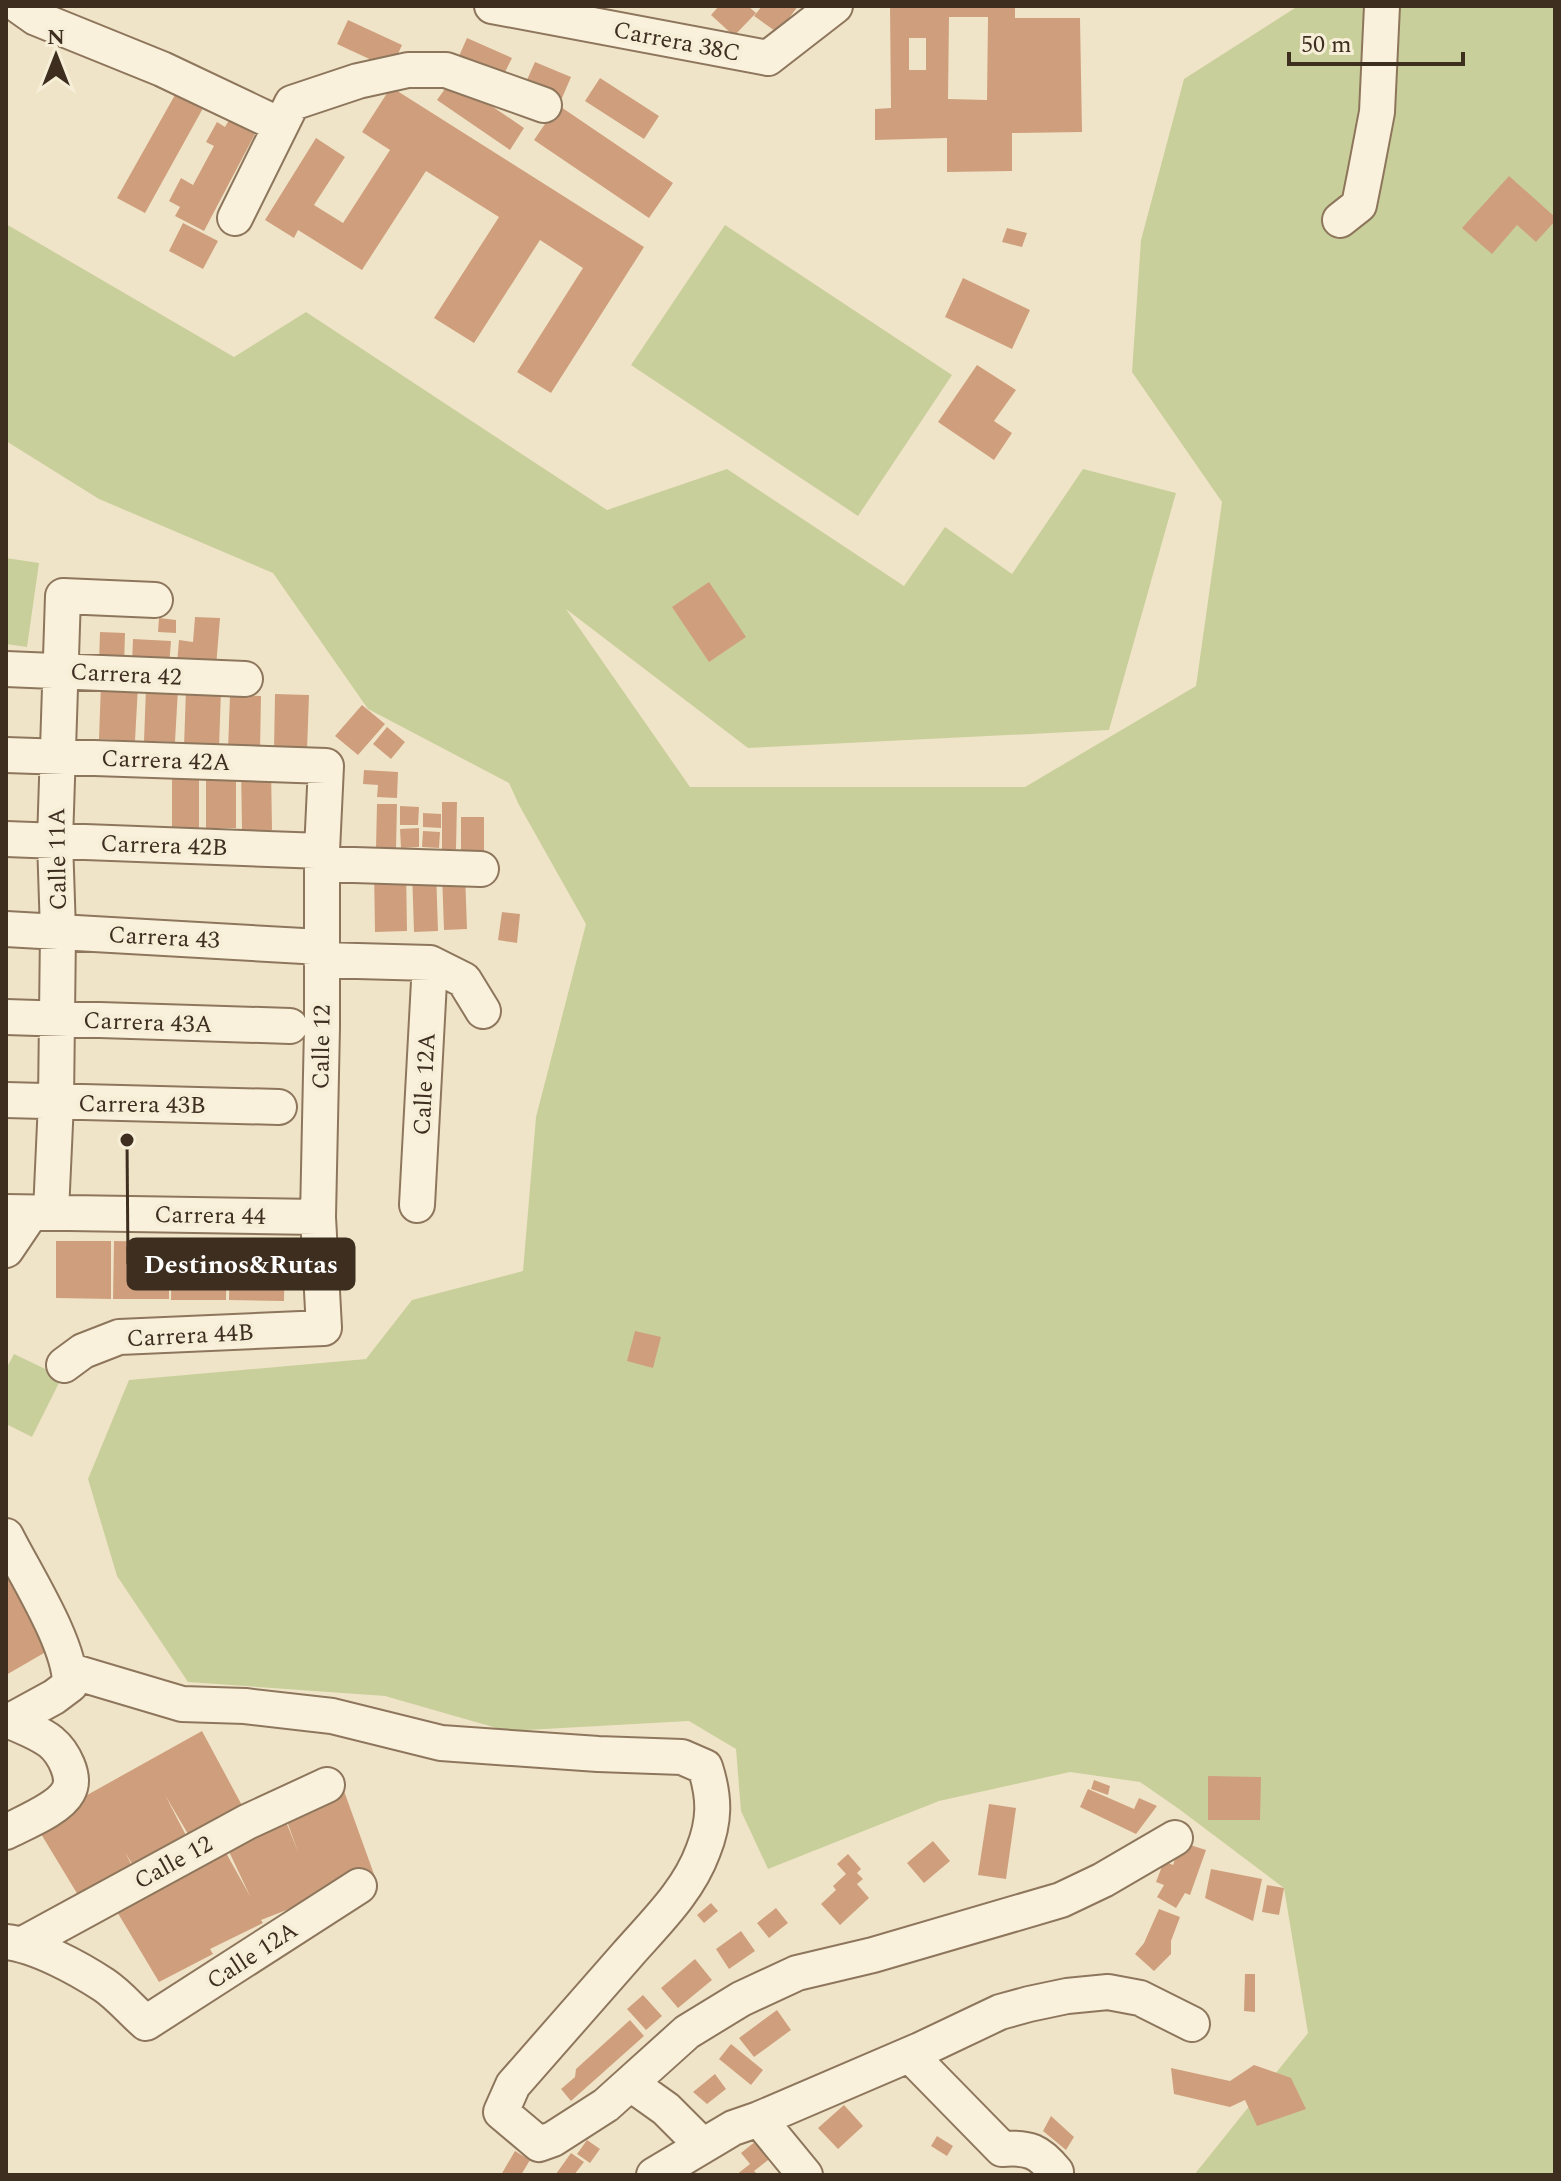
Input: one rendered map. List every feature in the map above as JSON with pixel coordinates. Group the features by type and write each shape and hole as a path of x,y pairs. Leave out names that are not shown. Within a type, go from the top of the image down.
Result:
{"street":[{"path":"19,6 36,18 162,69 286,114"},
{"path":"56,6 286,114"},
{"name":"Carrera 38C","path":"492,6 768,58 835,6"},
{"path":"1340,220 1359,205 1365,175 1377,112 1382,6"},
{"path":"235,218 286,114 358,81 408,70 446,70 544,105"},
{"name":"Calle 11A","path":"29,1213 56,1102 58,931 55,841 63,596 155,600"},
{"name":"Carrera 42","path":"6,669 245,679"},
{"name":"Carrera 42A","path":"6,755 326,766"},
{"name":"Calle 12","path":"324,1328 318,1217 326,766"},
{"name":"Carrera 42B","path":"6,839 481,869"},
{"name":"Carrera 43","path":"6,929 430,963"},
{"path":"430,963 464,980 483,1011"},
{"name":"Calle 12A","path":"417,1205 430,963"},
{"name":"Carrera 43A","path":"6,1017 290,1026"},
{"name":"Carrera 43B","path":"6,1100 279,1107"},
{"path":"6,1250 29,1213"},
{"name":"Carrera 44","path":"29,1213 318,1217"},
{"name":"Carrera 44B","path":"64,1365 83,1351 119,1337 324,1328"},
{"path":"6,1536 60,1641 71,1671 70,1685 54,1697 8,1720"},
{"path":"71,1671 182,1704 245,1706 332,1716 441,1743 682,1757 705,1767 712,1789 710,1829 702,1854 680,1894 513,2085 501,2112 539,2144 553,2139 606,2105 687,2032 741,1999 797,1973 887,1951 1061,1900 1103,1880 1175,1838"},
{"path":"6,1832 49,1809 68,1793 71,1782 66,1762 51,1742 8,1720"},
{"name":"Calle 12","path":"14,1943 247,1822 327,1785"},
{"name":"Calle 12A","path":"14,1943 55,1958 105,1986 146,2023 359,1886"},
{"path":"654,2175 733,2128 910,2055 1000,2012 1067,1996 1108,1992 1140,1998 1192,2024"},
{"path":"910,2055 1002,2149 1021,2147 1043,2156 1056,2172"},
{"path":"631,2084 666,2109 702,2145"},
{"path":"759,2119 803,2174"}],"green space":[{"path":"1298,6 1555,6 1555,2175 1194,2175 1308,2033 1284,1888 1140,1782 1070,1772 939,1801 768,1869 741,1811 736,1749 689,1721 507,1731 385,1696 188,1682 117,1576 88,1479 129,1380 366,1359 412,1300 523,1271 536,1117 586,924 509,783 368,709 273,573 99,499 6,441 6,224 234,357 306,312 607,510 727,469 904,586 945,527 1012,574 1083,469 1176,493 1109,730 748,748 566,609 690,787 1025,787 1196,686 1222,502 1132,372 1141,240 1184,79"},
{"path":"725,225 952,375 858,516 631,365"},
{"path":"6,558 39,563 27,647 6,644"},
{"path":"14,1354 62,1377 32,1437 6,1424 6,1369"}],"building":[{"path":"719,6 748,6 756,13 734,36 711,15"},
{"path":"762,6 798,6 778,33 754,16"},
{"path":"890,6 1015,6 1015,18 1080,18 1082,132 1012,133 1012,171 947,172 947,138 875,140 875,109 891,108","holes":["949,17 988,17 987,100 948,99","909,38 926,38 926,70 909,70"]},
{"path":"348,20 402,45 391,69 337,44"},
{"path":"467,38 512,58 503,76 459,56"},
{"path":"535,62 571,77 562,98 526,82"},
{"path":"600,78 659,116 644,139 585,101"},
{"path":"452,79 524,128 510,150 437,100"},
{"path":"180,86 207,101 145,213 117,198"},
{"path":"391,87 644,247 551,393 517,372 583,268 540,240 474,343 434,318 499,217 426,171 362,270 298,230 294,238 265,220 316,138 345,157 314,205 343,223 390,150 362,132"},
{"path":"558,105 673,183 649,218 534,140"},
{"path":"229,120 255,134 204,231 175,216 180,207 169,201 181,178 193,185 214,146 206,142 217,122 225,127"},
{"path":"1509,176 1555,217 1555,221 1536,242 1517,225 1492,254 1462,228"},
{"path":"183,223 218,241 203,269 169,251"},
{"path":"1007,228 1027,233 1022,247 1002,242"},
{"path":"963,278 1030,310 1012,349 945,317"},
{"path":"977,365 1016,390 994,421 1012,433 994,460 938,422"},
{"path":"709,582 746,637 709,662 672,607"},
{"path":"195,617 220,618 216,667 177,664 179,640 193,642"},
{"path":"159,618 176,620 176,633 158,632"},
{"path":"100,632 125,633 124,665 99,664"},
{"path":"133,639 171,641 169,667 132,664"},
{"path":"101,683 138,685 135,741 99,739"},
{"path":"146,688 178,689 175,742 144,741"},
{"path":"186,689 221,690 219,748 184,747"},
{"path":"275,694 309,695 307,751 274,750"},
{"path":"230,695 261,696 260,750 228,750"},
{"path":"362,705 385,724 358,755 335,736"},
{"path":"387,727 405,742 391,759 373,744"},
{"path":"172,765 199,765 199,828 172,827"},
{"path":"206,767 236,767 236,828 206,828"},
{"path":"241,767 271,767 272,830 242,830"},
{"path":"364,770 398,772 397,798 377,797 378,785 363,784"},
{"path":"442,802 457,802 456,849 442,849"},
{"path":"377,804 397,804 396,848 376,848"},
{"path":"400,806 419,807 418,825 400,825"},
{"path":"423,813 441,814 441,828 423,827"},
{"path":"461,817 484,817 484,853 461,853"},
{"path":"419,828 419,847 401,848 400,829"},
{"path":"423,831 440,832 439,848 422,847"},
{"path":"406,869 407,931 375,932 374,870"},
{"path":"436,870 438,931 414,932 412,871"},
{"path":"465,873 467,929 444,930 442,874"},
{"path":"502,912 520,914 517,943 498,940"},
{"path":"56,1241 111,1241 111,1299 56,1298"},
{"path":"114,1241 169,1242 169,1299 113,1299"},
{"path":"172,1242 227,1243 226,1300 171,1300"},
{"path":"230,1243 285,1243 284,1301 229,1300"},
{"path":"635,1331 661,1337 653,1368 627,1361"},
{"path":"6,1574 51,1649 6,1675"},
{"path":"202,1731 245,1811 191,1839 165,1795 189,1841 135,1869 125,1852 135,1872 81,1900 35,1824"},
{"path":"1208,1776 1261,1777 1260,1820 1208,1820"},
{"path":"1094,1780 1110,1786 1108,1795 1091,1789"},
{"path":"1088,1789 1134,1809 1139,1798 1157,1806 1136,1834 1080,1807"},
{"path":"344,1791 375,1877 316,1896 261,1920 263,1923 210,1949 213,1954 159,1982 113,1905 220,1842 250,1896 223,1839 283,1814 298,1852 284,1813"},
{"path":"989,1804 1016,1808 1006,1879 978,1875"},
{"path":"933,1841 950,1861 924,1883 907,1863"},
{"path":"1181,1842 1206,1850 1190,1895 1185,1893 1176,1908 1157,1897 1164,1885 1156,1882 1164,1861 1173,1865"},
{"path":"848,1854 861,1869 857,1873 863,1879 857,1884 869,1898 840,1925 821,1904 836,1890 833,1886 846,1874 837,1864"},
{"path":"1211,1869 1262,1879 1253,1921 1205,1898"},
{"path":"1267,1885 1284,1888 1279,1915 1262,1912"},
{"path":"711,1903 718,1911 704,1923 697,1915"},
{"path":"776,1908 788,1923 769,1938 757,1923"},
{"path":"1159,1909 1180,1917 1171,1941 1171,1954 1154,1971 1135,1954 1144,1943"},
{"path":"741,1931 755,1951 729,1969 716,1949"},
{"path":"695,1959 712,1980 678,2008 661,1988"},
{"path":"1245,1974 1255,1974 1255,2012 1244,2011"},
{"path":"643,1995 662,2016 646,2030 627,2009"},
{"path":"777,2010 791,2030 754,2057 739,2038"},
{"path":"630,2020 644,2036 571,2101 561,2089 575,2077 576,2069"},
{"path":"731,2044 763,2070 751,2085 719,2059"},
{"path":"1254,2065 1291,2078 1306,2109 1257,2126 1245,2100 1230,2107 1174,2094 1171,2068 1230,2081"},
{"path":"715,2074 726,2089 707,2104 693,2092"},
{"path":"844,2105 863,2126 838,2149 818,2128"},
{"path":"1051,2116 1074,2137 1066,2150 1043,2131"},
{"path":"767,2132 781,2150 754,2171 758,2175 736,2175 750,2164 741,2153"},
{"path":"937,2136 953,2146 947,2156 931,2146"},
{"path":"587,2140 600,2149 590,2163 577,2154"},
{"path":"515,2151 530,2160 521,2175 501,2175"},
{"path":"571,2153 584,2162 574,2175 556,2174"}],"place":[{"name":"Destinos&Rutas","path":"127,1140"}]}
